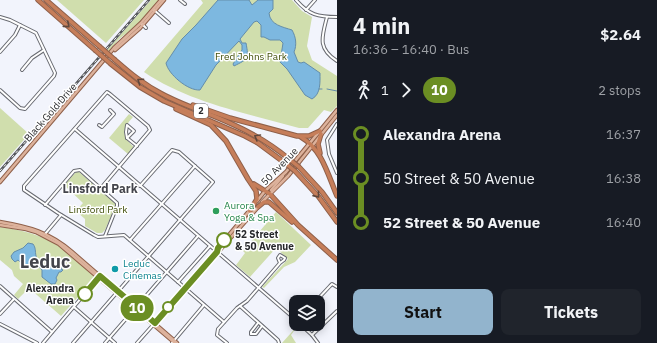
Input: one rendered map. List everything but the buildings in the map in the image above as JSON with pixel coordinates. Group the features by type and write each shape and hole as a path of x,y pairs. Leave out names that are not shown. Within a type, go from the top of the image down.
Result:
{"highway":[{"name":"2","path":"38,0 140,88 164,101 245,136 258,143 285,163 295,171 318,196 337,222"},
{"name":"2","path":"46,0 138,80 163,94 239,127 268,143 299,167 322,192 337,212"},
{"path":"49,0 66,17"},
{"path":"163,94 230,118 300,136 309,136 321,133 318,147 322,162"},
{"path":"164,101 180,111 204,121 217,130 226,140 257,193 257,198 250,211"},
{"path":"300,136 316,150 337,196"},
{"path":"242,168 252,183 270,194 293,220 337,260"},
{"path":"258,207 264,202 271,204 326,250"}],"main road":[{"name":"Black Gold Drive","path":"154,10 161,0"},
{"name":"Black Gold Drive","path":"0,182 118,44 142,24 164,0"},
{"name":"50 Avenue","path":"321,133 337,110"},
{"name":"50 Avenue","path":"217,252 218,248 265,191 286,172 337,115"},
{"name":"50 Avenue","path":"154,324 302,159 311,145"},
{"path":"270,194 286,172"},
{"path":"0,222 21,225 45,234 100,277 174,342"},
{"path":"0,225 45,234"}],"street":[{"path":"180,0 185,4"},
{"path":"296,0 306,10 314,15 337,17"},
{"path":"306,10 315,0"},
{"path":"154,10 169,23"},
{"path":"0,17 36,33 55,71 55,74 26,108 20,108 0,90"},
{"path":"327,17 322,37 322,44 327,54 337,61"},
{"path":"142,24 146,28"},
{"path":"0,52 15,35 20,25"},
{"path":"22,70 32,58 44,50"},
{"path":"101,188 150,129 107,92 24,187 25,191 94,236 123,234 224,322"},
{"path":"100,125 102,128 114,114 110,110"},
{"path":"337,124 327,140 329,154 337,173"},
{"path":"127,138 134,131 127,125 127,138 137,146"},
{"path":"75,129 289,314"},
{"path":"73,343 213,182 176,150 172,150 140,186"},
{"path":"130,240 195,166"},
{"path":"45,205 76,170 82,172 118,205 105,236"},
{"path":"45,234 61,215"},
{"path":"104,343 198,236"},
{"path":"178,282 210,246"},
{"path":"227,343 218,335 218,329 237,308 247,301 280,263"},
{"path":"43,343 100,277"},
{"path":"322,295 332,284 337,287"},
{"path":"0,286 52,332"},
{"path":"0,314 14,299"},
{"path":"174,342 204,305"},
{"path":"240,306 280,343"},
{"path":"74,307 115,343"},
{"path":"325,322 337,311"},
{"path":"258,323 251,334 256,334 262,326"},
{"path":"0,324 37,343"},
{"name":"50 Avenue","path":"137,343 154,324"},
{"path":"308,331 318,343"},
{"path":"312,335 315,331"}],"green space":[{"path":"57,0 144,0 106,43"},
{"path":"151,0 159,0 141,22 119,39 108,52 107,50"},
{"name":"Fred Johns Park","path":"201,0 292,0 302,11 312,17 307,46 312,60 337,76 337,106 331,112 324,110 308,128 299,128 239,112 199,99 180,92 144,72 203,3"},
{"path":"0,108 29,134 0,167"},
{"path":"129,114 133,117 124,132 127,139 134,147 128,154 109,138"},
{"name":"Linsford Park","path":"77,171 115,203 115,207 105,230 102,233 97,233 85,226 85,219 76,211 83,203 64,185"},
{"path":"276,212 311,245 295,262 284,267 264,288 262,287 288,259 276,248 250,277 236,265 245,253 243,251"},
{"path":"0,227 32,234 55,243 70,254 95,277 61,316 29,288 18,299 14,295 23,284 14,276 12,270 0,260"},
{"path":"294,331 291,335 296,343 282,343"}],"water":[{"path":"218,0 249,0 252,5 258,0 273,0 273,9 269,13 270,17 274,23 292,30 296,41 294,52 298,62 304,62 320,73 319,88 315,97 312,99 305,95 287,69 280,62 283,43 280,40 270,40 261,37 261,25 257,21 254,22 240,39 242,43 246,43 247,55 245,60 234,66 233,64 242,50 242,45 239,41 216,65 200,90 195,90 184,85 174,77 166,63 182,39"},
{"path":"28,243 33,244 37,258 45,265 51,267 60,265 62,267 61,269 63,270 59,272 55,284 51,284 42,277 42,270 38,266 30,266 27,269 18,260 15,262 12,259 11,256 14,252 23,248"}],"waterway":[{"path":"327,89 337,91"}],"railway":[{"path":"0,171 149,0"}],"bus line":[{"name":"10","path":"85,294 100,276 155,323 217,252 224,240"}],"place":[{"name":"Aurora Yoga & Spa","path":"216,211"},
{"name":"52 Street & 50 Avenue","path":"224,240"},
{"name":"Leduc Cinemas","path":"115,269"},
{"name":"Alexandra Arena","path":"85,294"}],"district":[{"name":"Linsford Park","path":"100,189"},
{"name":"Leduc","path":"45,262"}]}
